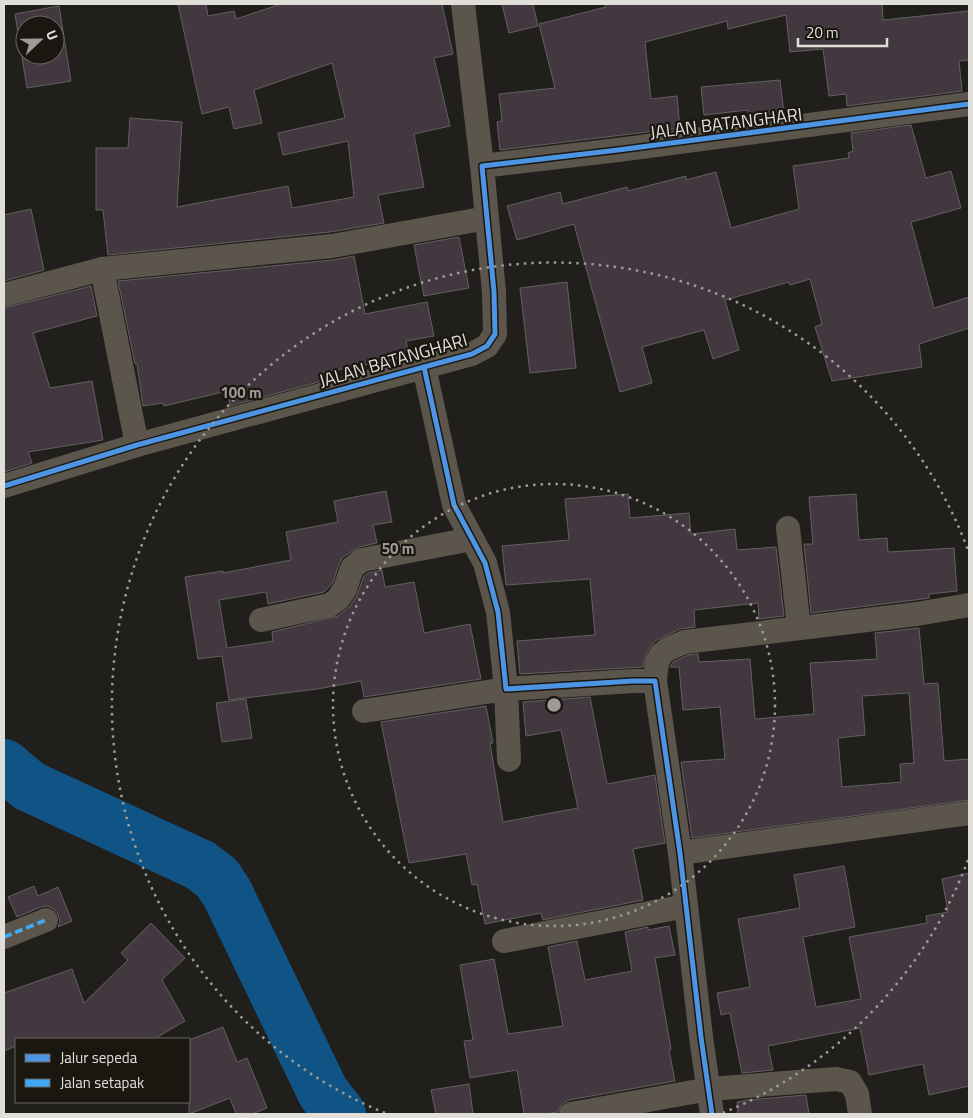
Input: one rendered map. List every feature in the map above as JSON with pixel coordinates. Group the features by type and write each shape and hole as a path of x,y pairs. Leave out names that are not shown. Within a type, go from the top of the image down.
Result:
{"street":[{"path":"463,4 482,166"},
{"name":"JALAN BATANGHARI","path":"4,486 137,445 472,354 487,346 495,334 494,292 482,166 969,104"},
{"path":"4,295 102,270 332,246 487,218"},
{"path":"102,270 137,445"},
{"path":"424,367 432,411 454,505 485,563 498,612 506,688 509,760"},
{"path":"788,528 799,628"},
{"path":"261,620 330,605 338,599 345,589 352,568 362,560 472,539"},
{"path":"712,1114 701,1037 680,853 655,681 656,662 659,656 668,648 686,642 917,614 969,605"},
{"path":"364,712 506,688 655,681"},
{"path":"680,853 969,813"},
{"path":"504,940 686,906"},
{"path":"4,937 46,920"},
{"path":"571,1114 709,1089 836,1079 850,1082 857,1094 860,1114"}],"building":[{"path":"178,4 206,4 208,16 234,11 236,19 281,4 442,4 453,54 434,58 450,126 414,134 424,187 378,195 384,223 330,232 108,255 103,210 96,210 96,148 128,148 130,118 182,122 177,207 288,186 292,208 354,197 348,141 283,155 278,133 345,118 332,63 254,90 262,123 234,129 229,107 202,114"},
{"path":"502,4 533,4 538,26 509,33"},
{"path":"605,4 882,4 883,20 969,11 969,60 959,61 962,91 847,106 846,94 829,96 823,49 790,52 786,15 728,29 727,21 645,42 651,99 677,96 680,128 500,150 497,122 502,121 499,94 555,88 539,24 606,7"},
{"path":"59,6 60,15 15,15"},
{"path":"65,44 71,81 27,88 23,65 65,65"},
{"path":"780,80 784,114 749,119 748,110 704,115 701,87"},
{"path":"911,125 926,178 951,171 961,208 911,222 934,308 969,297 969,328 919,344 922,367 832,381 815,327 822,324 810,279 790,285 789,282 725,300 739,350 713,359 704,330 642,347 652,383 620,392 574,224 517,240 507,206 560,192 563,204 627,187 628,191 686,176 686,180 716,172 731,228 799,209 793,166 849,158 848,153 853,151 851,133"},
{"path":"31,209 44,270 4,281 4,215"},
{"path":"459,237 469,288 424,296 414,245"},
{"path":"354,256 365,314 427,302 434,336 406,341 409,357 320,373 322,381 230,406 227,391 164,406 163,403 143,406 137,364 135,364 118,281 333,260"},
{"path":"567,282 576,368 530,373 520,288"},
{"path":"91,286 97,316 33,333 50,388 92,381 103,440 28,452 32,463 4,472 4,308"},
{"path":"386,491 392,522 373,525 377,543 359,547 343,557 333,583 324,592 268,604 266,592 219,600 227,648 273,641 272,632 338,616 349,607 356,597 364,576 368,573 382,570 385,587 414,582 424,633 470,624 481,679 364,697 361,681 317,689 229,700 222,656 198,659 185,577 223,571 223,573 291,560 286,532 338,522 334,501"},
{"path":"628,494 630,518 689,513 691,534 735,529 737,550 776,547 784,616 759,619 758,603 694,610 695,627 680,629 655,641 647,652 643,667 520,674 517,641 595,635 590,579 506,585 502,546 569,540 565,499"},
{"path":"856,494 859,540 887,538 888,552 954,548 957,591 929,594 929,598 811,613 804,544 813,544 809,497"},
{"path":"919,628 924,684 938,683 944,761 969,759 969,800 692,838 681,762 725,759 720,707 683,710 679,667 670,667 673,662 688,655 698,654 699,662 750,659 755,719 814,714 810,663 877,659 875,633","holes":["909,693 914,763 900,764 901,782 842,787 838,738 865,735 862,696"]},
{"path":"590,697 607,784 655,775 665,843 633,849 643,900 543,920 541,913 485,924 477,884 472,885 466,854 409,863 381,722 486,706 493,743 490,743 503,822 578,808 561,730 526,736 523,702"},
{"path":"246,699 252,738 222,742 216,703"},
{"path":"844,866 855,927 803,937 816,1007 861,999 849,937 927,923 926,916 948,912 942,879 969,873 969,1086 929,1095 923,1064 869,1075 860,1028 768,1046 773,1070 742,1073 730,1013 721,1015 717,993 750,987 738,919 800,908 794,875"},
{"path":"34,886 38,896 58,887 72,921 58,927 60,921 58,914 54,909 47,906 17,917 8,897"},
{"path":"151,923 185,958 162,980 185,1021 156,1038 15,1038 15,1046 4,1051 4,993 72,969 84,1003 128,960 121,953"},
{"path":"669,926 675,955 655,958 675,1081 569,1100 562,1104 558,1112 524,1114 517,1070 470,1078 464,1041 473,1040 460,965 494,959 508,1034 563,1026 548,947 577,941 585,980 632,971 625,932 648,927 648,930"},
{"path":"223,1027 237,1062 247,1058 267,1108 252,1114 236,1114 230,1098 189,1114 190,1040"},
{"path":"469,1084 473,1114 436,1114 431,1090"},
{"path":"806,1095 809,1114 738,1114 737,1102"}],"waterway":[{"path":"4,765 29,786 200,865 217,878 227,893 323,1092 340,1114"}],"marked path":[{"path":"4,937 46,920"}],"cycle path":[{"path":"4,486 137,445 472,354 487,346 495,334 494,292 482,166 969,104"},
{"path":"424,367 454,505 485,563 498,612 506,689 655,681 680,853 701,1037 712,1114"}]}
